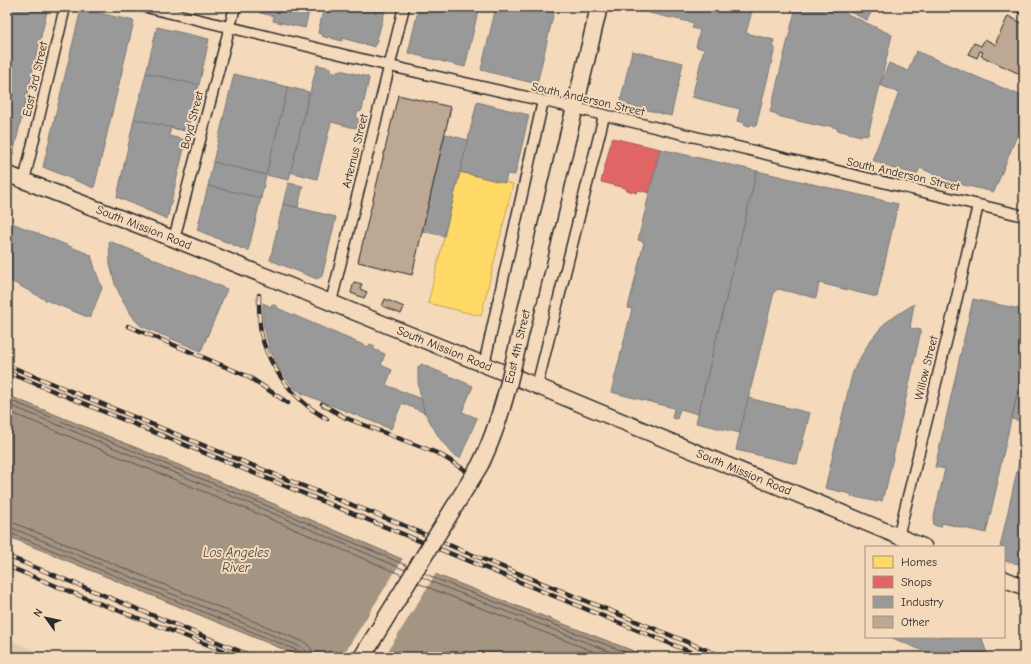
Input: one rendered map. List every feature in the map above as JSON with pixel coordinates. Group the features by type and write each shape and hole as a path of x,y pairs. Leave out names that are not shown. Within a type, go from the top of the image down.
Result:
{"main road":[{"name":"East 4th Street","path":"362,657 480,465 500,416 508,390 599,7"}],"street":[{"name":"East 3rd Street","path":"24,181 65,7"},
{"name":"South Anderson Street","path":"146,7 1024,216"},
{"name":"Boyd Street","path":"174,239 235,7"},
{"name":"Artemus Street","path":"330,302 404,7"},
{"path":"1020,7 1024,9"},
{"path":"484,365 543,101"},
{"path":"537,386 604,116"},
{"name":"South Mission Road","path":"7,174 174,239 537,386 921,546"},
{"name":"Willow Street","path":"898,537 978,205"},
{"path":"1005,579 1024,587"}],"shaded area":[{"path":"7,639 50,657 7,657"}],"water":[{"name":"Los Angeles River","path":"7,395 267,501 442,577 649,657 302,657 7,536"}],"pier":[{"path":"404,557 437,572 384,657 342,657"}],"building: Homes":[{"path":"460,172 513,184 481,316 428,303"}],"building: Shops":[{"path":"612,138 660,149 649,193 638,190 637,193 626,190 626,188 601,182"}],"building: Industry":[{"path":"7,7 48,7 13,154 7,151"},
{"path":"261,7 310,7 305,28 273,21 274,16 260,13"},
{"path":"324,7 386,7 375,47 342,38 342,41 328,36 328,38 318,33"},
{"path":"419,7 479,7 465,67 408,53"},
{"path":"496,7 555,7 537,84 481,70"},
{"path":"650,7 748,7 748,10 752,11 746,33 774,40 772,47 775,48 756,126 751,124 750,126 744,125 745,123 737,121 740,109 692,97 704,49 696,47 700,30 692,28 694,23 649,13"},
{"path":"796,7 833,7 892,35 868,135 861,134 861,136 837,130 837,128 825,125 824,127 777,116 777,114 770,112"},
{"path":"839,7 874,7 867,20"},
{"path":"81,9 134,21 94,188 43,167"},
{"path":"157,27 209,39 199,85 146,73"},
{"path":"632,51 683,63 671,116 620,103"},
{"path":"916,51 1024,97 1024,118 994,192 955,183 920,168 917,174 891,168 872,160 899,93 880,85 889,63 908,71"},
{"path":"317,65 331,68 331,71 337,73 337,71 340,70 368,77 369,79 362,110 360,112 358,111 356,117 359,120 358,127 355,128 331,122 317,179 290,172"},
{"path":"146,73 199,85 187,131 134,119"},
{"path":"234,74 288,87 266,175 213,162"},
{"path":"288,87 309,92 289,180 266,175"},
{"path":"477,102 529,115 515,175 507,174 505,183 460,172"},
{"path":"134,119 187,131 171,128 169,136 186,140 167,219 117,197"},
{"path":"445,134 468,140 444,236 422,231"},
{"path":"660,149 757,171 698,414 680,409 677,419 672,418 674,408 611,392 632,309 628,308 644,242 638,240"},
{"path":"213,162 266,175 261,198 208,186"},
{"path":"757,171 898,204 877,297 819,283 816,298 778,289 774,292 740,433 696,423"},
{"path":"288,183 303,186 298,207 283,204"},
{"path":"208,186 261,198 248,251 197,230"},
{"path":"283,204 336,217 322,276 317,279 270,260"},
{"path":"7,221 91,255 102,288 90,318 46,300 7,279"},
{"path":"109,241 227,289 201,351 141,326 135,320 123,302 115,284 110,264"},
{"path":"973,299 1024,310 1024,363 986,533 942,523 941,527 933,525 945,469 935,467"},
{"path":"263,303 271,307 272,304 278,307 277,308 368,347 370,344 375,346 373,349 385,354 381,365 392,370 386,385 421,399 425,413 402,403 391,429 301,393 295,389 279,369 269,347 264,327"},
{"path":"914,304 910,328 921,330 886,489 882,501 878,500 878,502 851,496 851,494 825,488 852,375 856,365 870,341 885,323"},
{"path":"1024,363 1024,422 1012,419"},
{"path":"421,364 473,386 462,412 477,418 460,458 452,453 440,439 425,413 418,382 418,366 420,367"},
{"path":"748,398 810,413 797,464 736,450"},
{"path":"1024,440 1024,565 1005,561 1005,546 1000,546"},
{"path":"892,638 979,638 982,639 988,657 938,657"}],"building: Other":[{"path":"1008,16 1024,24 1024,76 981,56 983,52 980,51 977,58 968,54 974,43 981,46 985,39 996,45"},
{"path":"398,95 451,107 412,275 358,262"},
{"path":"354,282 362,284 360,289 367,292 364,298 351,293"},
{"path":"385,299 404,307 401,314 382,306"}],"railway":[{"path":"259,295 259,319 261,333 273,364 285,383 293,392 309,407 327,419"},
{"path":"128,326 247,376 288,403"},
{"path":"7,365 298,484 396,522 463,551 724,657"},
{"path":"7,372 703,657"},
{"path":"322,404 346,418 437,453 474,476"},
{"path":"7,556 254,657"},
{"path":"7,566 88,599 227,652"}]}
